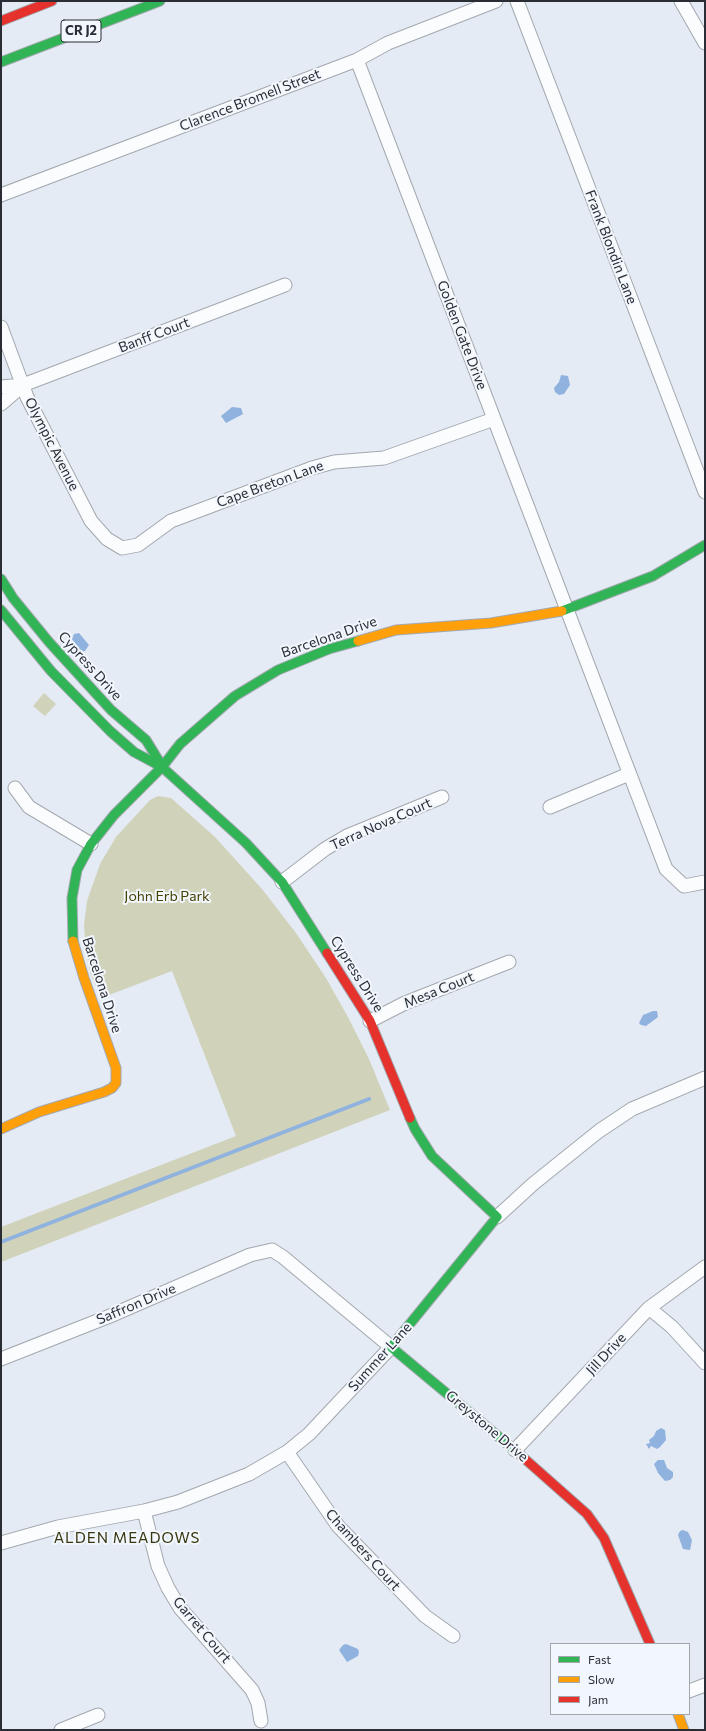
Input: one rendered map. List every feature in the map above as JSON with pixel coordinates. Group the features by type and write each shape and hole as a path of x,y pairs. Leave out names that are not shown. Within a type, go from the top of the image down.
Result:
{"street":[{"path":"1,21 52,1"},
{"name":"CR J2","path":"1,62 160,1"},
{"name":"Clarence Bromell Street","path":"1,195 357,60 388,43 496,1"},
{"name":"Frank Blondin Lane","path":"517,1 705,492"},
{"path":"681,1 705,43"},
{"name":"Golden Gate Drive","path":"357,60 666,869 684,886 705,882"},
{"name":"Banff Court","path":"23,385 285,284"},
{"name":"Olympic Avenue","path":"1,327 27,397 91,521 107,539 122,548"},
{"path":"1,387 23,385"},
{"path":"1,404 23,385"},
{"name":"Cape Breton Lane","path":"122,548 138,545 172,521 312,468 334,462 384,458 494,419"},
{"name":"Barcelona Drive","path":"1,1129 39,1112 104,1092 112,1088 116,1083 117,1076 72,937 72,898 77,870 92,844 114,815 162,767 180,744 234,696 278,670 329,649 396,630 491,623 567,610 653,576 705,545"},
{"name":"Cypress Drive","path":"1,579 13,598 54,648 111,710 146,740 162,767"},
{"name":"Cypress Drive","path":"1,610 51,671 110,731 134,752 162,767 246,844 282,882 370,1021 415,1128 429,1150 475,1198 497,1217"},
{"path":"550,807 629,774"},
{"path":"15,788 29,807 92,844"},
{"name":"Terra Nova Court","path":"282,882 325,849 347,836 442,797"},
{"name":"Mesa Court","path":"370,1021 405,1002 509,962"},
{"name":"Summer Lane","path":"1,1543 58,1527 144,1511 178,1502 249,1474 287,1452 309,1434 391,1347 497,1217 533,1184 600,1131 632,1109 705,1078"},
{"name":"Greystone Drive","path":"272,1250 283,1257 545,1475 587,1514 604,1538 650,1643"},
{"name":"Saffron Drive","path":"1,1359 110,1316 250,1255 272,1250"},
{"name":"Jill Drive","path":"515,1450 649,1308 705,1267"},
{"path":"649,1308 672,1327 705,1363"},
{"name":"Chambers Court","path":"287,1452 338,1526 424,1616 453,1636"},
{"name":"Garret Court","path":"144,1511 158,1566 168,1588 180,1608 252,1690 258,1703 261,1721"},
{"path":"690,1691 705,1686"},
{"path":"61,1730 98,1715"},
{"path":"678,1715 684,1730"}],"green space":[{"path":"44,693 56,704 45,716 33,706"},
{"name":"John Erb Park","path":"158,796 171,798 215,837 262,889 296,933 326,978 349,1019 369,1059 390,1110 1,1262 1,1227 236,1136 172,971 101,998 91,975 86,952 84,925 87,901 100,864 116,837 150,800"}],"water":[{"path":"561,375 568,376 570,385 564,394 559,395 555,392 554,388 559,382"},
{"path":"232,407 241,408 243,414 226,423 221,416"},
{"path":"79,633 89,645 85,651 81,652 72,639 74,634"},
{"path":"657,1011 658,1017 646,1026 639,1023 643,1015"},
{"path":"661,1428 665,1430 666,1440 657,1449 651,1446 649,1449 646,1444 650,1443 649,1440 654,1436 656,1431"},
{"path":"658,1460 664,1460 667,1468 673,1472 673,1477 670,1480 665,1481 658,1473 654,1464"},
{"path":"683,1530 688,1532 692,1540 690,1550 683,1549 678,1535 680,1531"},
{"path":"346,1644 358,1649 359,1652 358,1656 347,1662 339,1650"}],"waterway":[{"path":"1,1242 369,1099"}],"traffic: fast":[{"path":"1,62 160,1"},
{"path":"562,611 653,576 705,545"},
{"path":"1,579 13,598 49,642 111,710 146,740 162,766"},
{"path":"1,610 51,671 110,731 134,752 162,767 246,843 282,882 327,953"},
{"path":"73,941 72,898 77,870 91,844 114,815 162,767 180,744 235,696 278,670 329,649 358,641"},
{"path":"410,1118 432,1156 497,1217 391,1347 517,1452"}],"traffic: slow":[{"path":"358,641 396,630 491,623 562,611"},
{"path":"1,1129 39,1112 104,1092 112,1088 116,1083 116,1068 84,978 73,941"},
{"path":"678,1715 684,1730"}],"traffic: jam":[{"path":"1,21 52,1"},
{"path":"327,953 370,1021 410,1118"},
{"path":"517,1452 587,1514 604,1538 650,1643"}],"district":[{"name":"ALDEN MEADOWS","path":"127,1538"}]}
